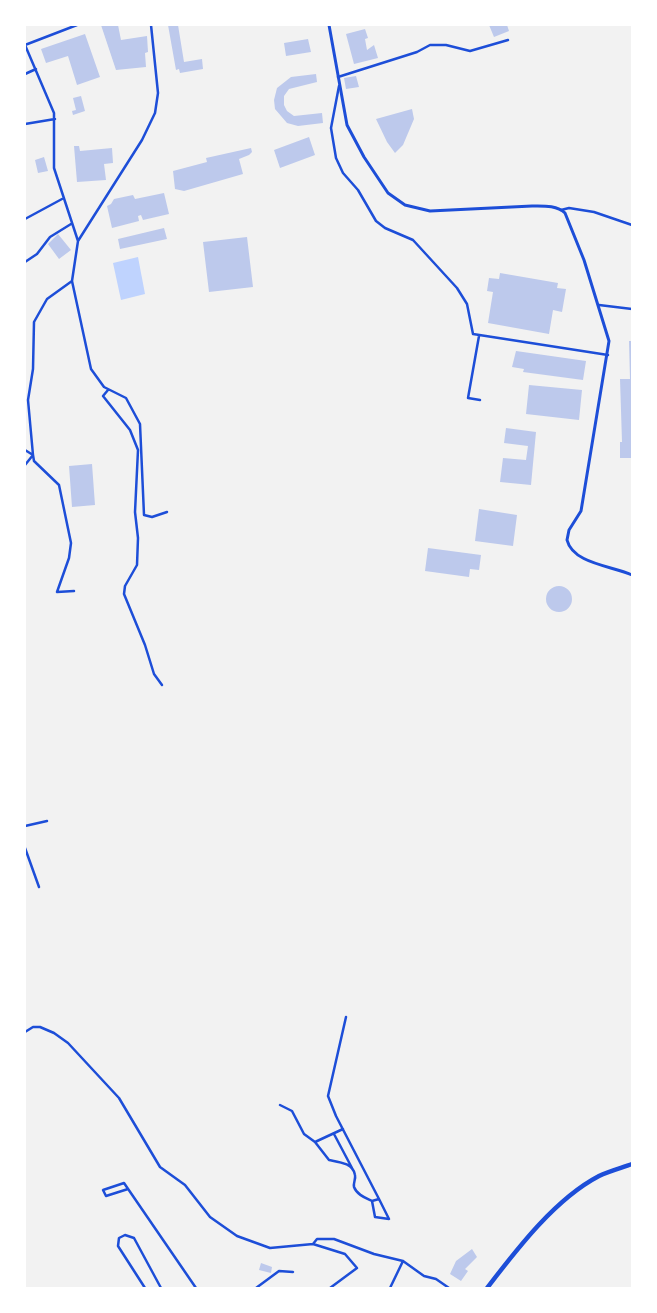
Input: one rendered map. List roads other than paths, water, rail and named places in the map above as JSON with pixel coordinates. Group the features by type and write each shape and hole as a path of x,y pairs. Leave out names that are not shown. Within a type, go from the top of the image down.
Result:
{"main road":[{"path":"486,1288 517,1249 575,1192 599,1176 632,1164"}],"street":[{"path":"77,25 25,45 48,97 55,119 53,164 62,199 78,241"},
{"path":"151,25 158,93 155,113 142,140 78,241 72,281 89,362 96,378 108,390 126,398 140,424 144,515 152,517 167,512"},
{"path":"329,25 344,113 357,145 382,185 406,205 430,211 532,206 561,210 569,208 594,212 632,224"},
{"path":"338,77 417,52 430,45 446,45 470,52 508,40"},
{"path":"25,74 36,69"},
{"path":"339,86 332,118 332,137 336,158 343,173 358,190 376,221 385,228 413,240 457,288 467,304 472,332 479,336 608,354"},
{"path":"25,124 55,119"},
{"path":"25,219 62,199"},
{"path":"561,210 565,213 584,260 607,331 608,354 581,511 569,530 567,540 573,552 632,575"},
{"path":"25,262 37,254 50,237 71,224"},
{"path":"72,281 47,300 34,322 33,369 28,400 34,461 59,485 71,542 69,558 57,592 74,591"},
{"path":"599,306 632,309"},
{"path":"479,336 468,398 480,400"},
{"path":"108,390 103,396 130,430 138,450 135,512 138,538 137,565 125,586 124,594 145,645 154,674 162,685"},
{"path":"25,450 33,454"},
{"path":"25,465 33,454"},
{"path":"25,826 47,821"},
{"path":"25,848 39,887"},
{"path":"334,1134 355,1175 354,1186 359,1194 372,1202 375,1217 389,1219 328,1096 346,1017"},
{"path":"25,1032 33,1027 40,1027 54,1033 68,1043 119,1098 136,1130 160,1167 185,1185 210,1217 237,1236 270,1248 313,1244 345,1254 357,1268 330,1288"},
{"path":"280,1105 292,1111 304,1134 315,1142 329,1160 344,1163 352,1169"},
{"path":"315,1142 343,1129"},
{"path":"128,1189 106,1196 104,1190 124,1183 196,1288"},
{"path":"372,1202 379,1199"},
{"path":"145,1288 118,1246 119,1238 125,1235 134,1238 161,1288"},
{"path":"313,1244 317,1239 334,1240 374,1254 403,1261 449,1288"},
{"path":"390,1288 403,1261"},
{"path":"256,1288 280,1271 294,1272"}],"water":[{"path":"138,257 145,294 121,300 113,263"}]}
